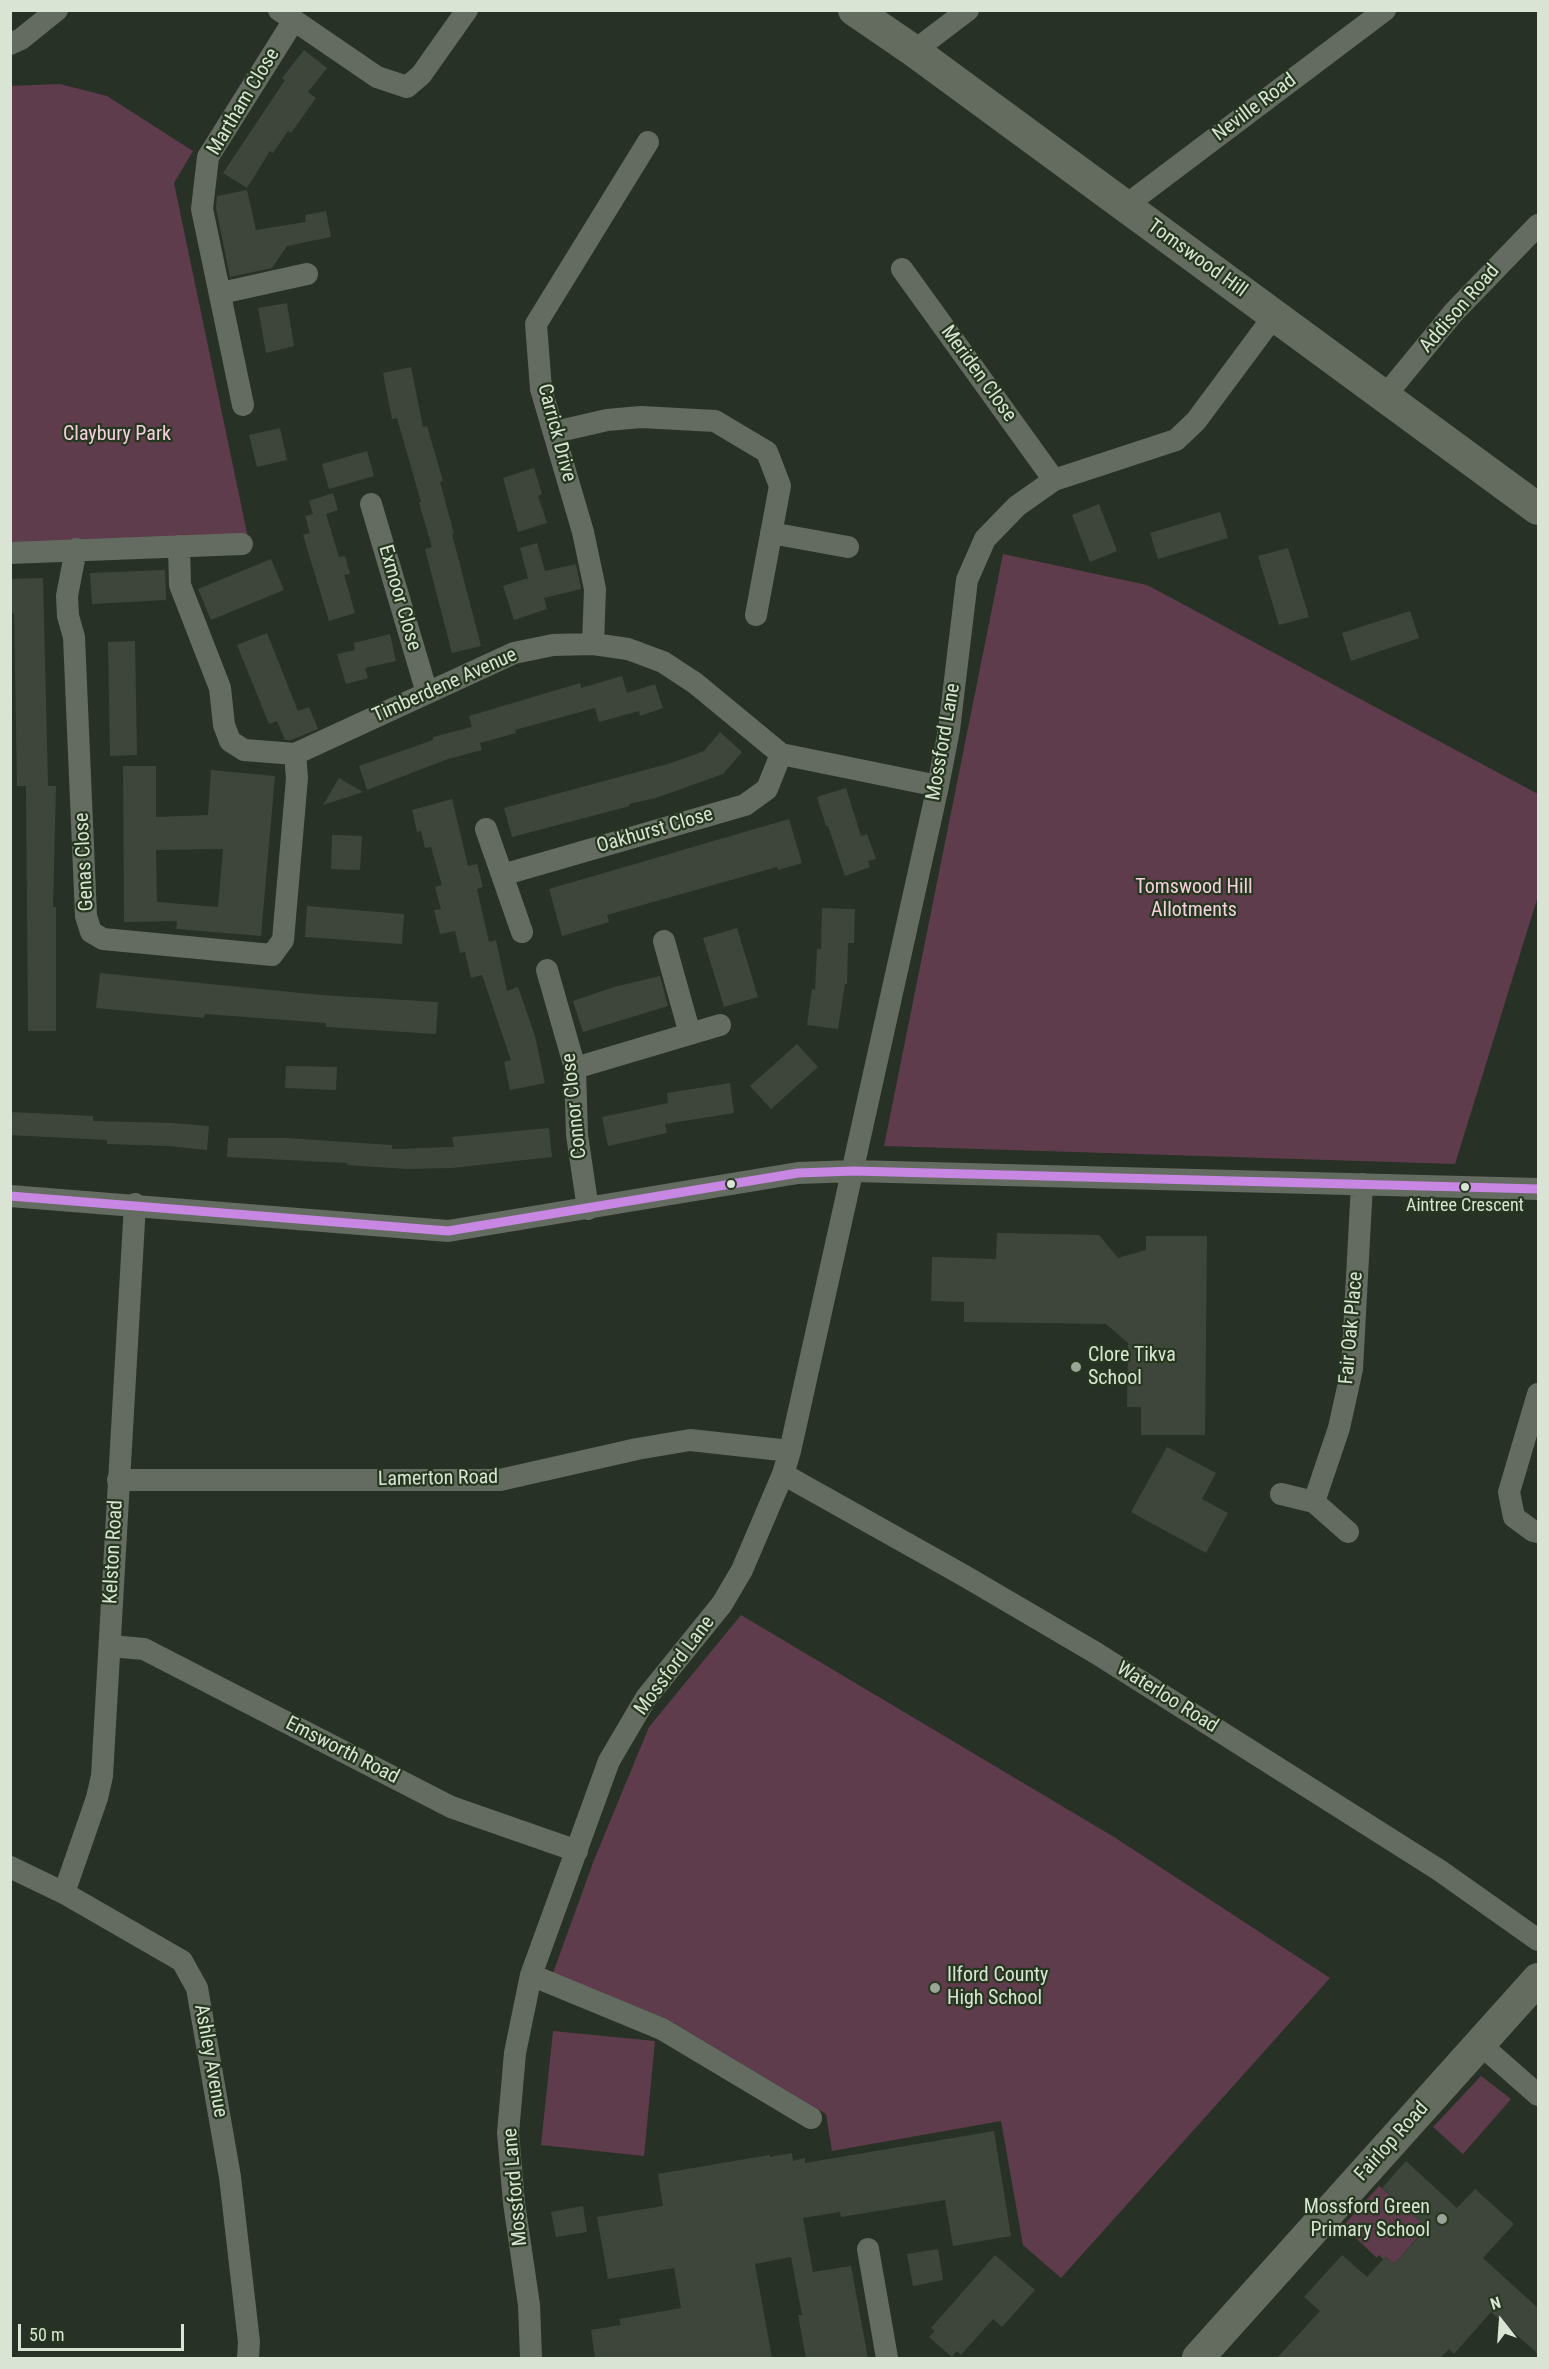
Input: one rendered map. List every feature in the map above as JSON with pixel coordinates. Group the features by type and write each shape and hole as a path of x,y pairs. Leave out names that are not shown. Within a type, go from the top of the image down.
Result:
{"street":[{"path":"10,44 21,39 57,10"},
{"path":"286,15 377,77 407,87 421,75 467,10"},
{"name":"Tomswood Hill","path":"854,10 914,51 1539,509"},
{"path":"914,51 968,10"},
{"name":"Neville Road","path":"1125,206 1385,10"},
{"name":"Martham Close","path":"243,405 202,209 208,157 286,15"},
{"name":"Carrick Drive","path":"593,644 595,589 583,532 541,389 536,324 648,142"},
{"name":"Addison Road","path":"1385,396 1454,312 1539,225"},
{"name":"Meriden Close","path":"902,269 1054,480"},
{"path":"221,293 307,274"},
{"name":"Mossford Lane","path":"531,2358 529,2305 514,2203 508,2133 515,2053 531,1975 609,1761 646,1698 722,1604 742,1570 783,1474 854,1171 938,786 949,730 967,580 985,539 1017,506 1054,480 1176,440 1196,421 1274,316"},
{"path":"555,432 607,420 641,417 715,421 767,452 780,486 756,615"},
{"name":"Exmoor Close","path":"371,504 427,693"},
{"path":"771,533 848,547"},
{"path":"10,553 242,544"},
{"name":"Timberdene Avenue","path":"179,546 180,585 219,688 224,725 230,741 244,750 295,754 514,653 553,645 593,644 628,649 663,662 695,683 781,754 938,786"},
{"name":"Genas Close","path":"76,549 67,596 68,616 74,637 86,916 91,932 103,939 272,955 283,940 297,778 295,754"},
{"name":"Oakhurst Close","path":"502,875 745,805 767,789 781,754"},
{"path":"486,829 522,932"},
{"path":"664,941 690,1034"},
{"name":"Connor Close","path":"547,970 575,1068 577,1135 588,1209"},
{"path":"575,1068 720,1025"},
{"path":"10,1196 135,1204 448,1231 798,1173 854,1171 1539,1189"},
{"name":"Fair Oak Place","path":"1314,1502 1339,1428 1352,1369 1362,1184"},
{"name":"Kelston Road","path":"64,1893 97,1798 102,1776 135,1204"},
{"path":"1539,1394 1509,1492 1514,1517 1533,1531 1539,1532"},
{"name":"Lamerton Road","path":"118,1479 500,1480 637,1449 690,1440 790,1451"},
{"name":"Waterloo Road","path":"783,1474 1096,1653 1439,1870 1539,1940"},
{"path":"1281,1494 1314,1502 1348,1532"},
{"name":"Emsworth Road","path":"110,1646 144,1649 452,1807 577,1851"},
{"name":"Ashley Avenue","path":"10,1867 64,1893 182,1961 196,1988 230,2177 249,2342 248,2358"},
{"path":"531,1975 662,2029 811,2118"},
{"name":"Fairlop Road","path":"1198,2358 1539,1979"},
{"path":"1480,2044 1539,2095"},
{"path":"868,2249 887,2358"}],"green space":[{"name":"Claybury Park","path":"60,84 107,96 193,151 174,183 248,538 11,546 10,86"},
{"name":"Tomswood Hill Allotments","path":"1003,554 1147,585 1538,794 1538,896 1455,1164 884,1146"},
{"name":"Ilford County High School","path":"741,1615 1114,1837 1330,1978 1061,2278 1023,2245 1001,2121 832,2151 826,2114 667,2019 553,1973 594,1860 649,1727"},
{"path":"553,2031 655,2041 644,2156 541,2145"},
{"path":"1481,2076 1511,2099 1463,2154 1433,2127"},
{"path":"1379,2186 1427,2227 1394,2264 1386,2257 1383,2259 1379,2255 1377,2258 1343,2226"}],"building":[{"path":"304,50 327,68 308,92 316,98 291,133 288,131 273,153 270,151 247,188 223,173 285,80 282,78"},
{"path":"247,190 256,230 306,222 305,215 326,211 331,237 287,246 272,268 230,277 216,208 217,196"},
{"path":"287,303 294,346 266,353 258,308"},
{"path":"411,367 423,427 427,426 443,481 440,482 481,646 452,653 425,549 432,547 419,503 421,502 397,418 392,419 383,373"},
{"path":"280,428 287,460 257,467 249,435"},
{"path":"367,451 374,476 329,489 322,464"},
{"path":"534,468 542,494 538,496 547,523 518,532 503,478"},
{"path":"333,493 338,510 326,514 339,557 345,556 350,574 344,575 355,613 329,621 303,535 310,533 305,516 313,514 309,501"},
{"path":"1099,504 1117,551 1090,562 1072,515"},
{"path":"1220,512 1228,538 1158,559 1150,533"},
{"path":"537,543 545,571 576,564 581,589 544,598 547,609 514,620 503,586 528,578 520,548"},
{"path":"1288,548 1309,617 1279,625 1258,556"},
{"path":"271,559 284,590 211,620 198,589"},
{"path":"165,570 166,600 92,604 90,573"},
{"path":"43,578 48,786 56,786 53,907 56,907 56,1031 28,1031 26,786 17,786 14,613 10,614 10,579"},
{"path":"1410,611 1419,638 1351,661 1342,633"},
{"path":"267,633 298,711 309,707 318,729 291,740 285,740 277,721 269,724 237,645"},
{"path":"390,634 396,661 365,668 368,678 346,684 337,654 355,650 354,643"},
{"path":"135,641 137,755 110,756 108,642"},
{"path":"622,676 627,693 655,684 663,708 640,716 639,711 599,722 595,708 515,730 516,733 480,743 482,750 448,759 367,790 359,766 433,740 433,737 472,727 469,716 580,683 581,688"},
{"path":"720,732 742,752 723,774 656,798 629,804 630,806 512,837 504,808 671,763 704,751"},
{"path":"123,766 156,766 156,817 208,815 211,770 275,776 261,936 176,929 177,921 124,922","holes":["223,849 218,907 157,902 156,850"]},
{"path":"339,778 363,792 323,805"},
{"path":"846,788 861,836 867,834 876,859 868,861 870,867 845,876 817,797"},
{"path":"452,799 468,866 477,864 483,887 477,889 489,942 496,940 507,991 518,987 535,1036 545,1083 510,1090 504,1062 511,1060 482,975 471,978 465,952 460,953 455,931 440,934 434,910 441,909 435,887 442,885 431,847 425,848 421,831 417,832 412,810"},
{"path":"789,819 802,863 778,870 777,867 607,915 609,922 562,936 549,889"},
{"path":"332,835 362,836 360,870 331,869"},
{"path":"307,906 404,914 402,944 305,937"},
{"path":"822,908 855,909 854,943 848,943 847,984 845,984 838,1029 807,1025 812,989 815,990 817,949 821,949"},
{"path":"737,928 758,997 724,1007 703,938"},
{"path":"100,973 321,995 438,1002 436,1034 326,1027 326,1023 205,1014 204,1018 96,1008"},
{"path":"660,976 668,1006 583,1032 573,1001 614,987"},
{"path":"797,1044 818,1067 771,1109 750,1086"},
{"path":"286,1066 337,1067 336,1090 285,1088"},
{"path":"730,1083 734,1113 665,1124 667,1133 608,1146 602,1117 668,1103 667,1093"},
{"path":"10,1112 93,1116 93,1121 209,1126 207,1150 107,1144 107,1140 10,1135"},
{"path":"549,1128 552,1157 452,1168 406,1169 347,1165 347,1163 227,1157 228,1138 286,1138 392,1145 392,1149 454,1147 452,1137"},
{"path":"997,1233 1099,1235 1118,1258 1146,1250 1146,1236 1207,1236 1205,1435 1141,1435 1141,1407 1127,1407 1128,1343 1106,1324 964,1322 964,1302 931,1301 932,1257 996,1259"},
{"path":"1167,1447 1216,1473 1202,1499 1228,1513 1206,1553 1131,1512"},
{"path":"994,2131 1011,2236 953,2246 945,2200 841,2217 840,2212 803,2218 813,2272 851,2266 868,2358 806,2358 798,2315 802,2315 791,2257 755,2264 772,2358 595,2358 591,2330 621,2325 619,2319 681,2308 674,2268 608,2279 597,2217 663,2206 658,2174 792,2153 793,2161 805,2158 805,2163"},
{"path":"1406,2161 1457,2208 1475,2189 1514,2224 1483,2258 1539,2309 1539,2355 1491,2312 1454,2354 1449,2349 1440,2358 1277,2358 1320,2311 1304,2297 1342,2255 1367,2277 1385,2257 1394,2264 1427,2228 1382,2188"},
{"path":"583,2206 587,2232 556,2237 551,2212"},
{"path":"938,2249 943,2280 913,2286 907,2254"},
{"path":"995,2255 1035,2290 1002,2327 993,2319 961,2355 957,2351 952,2357 929,2337 935,2331 931,2328"}],"transit line":[{"path":"10,1196 448,1231 798,1173 854,1171 1538,1189"}],"place":[{"name":"Aintree Crescent","path":"1465,1187"},
{"name":"Clore Tikva School","path":"1076,1367"},
{"name":"Ilford County High School","path":"935,1988"},
{"name":"Mossford Green Primary School","path":"1442,2219"}]}
